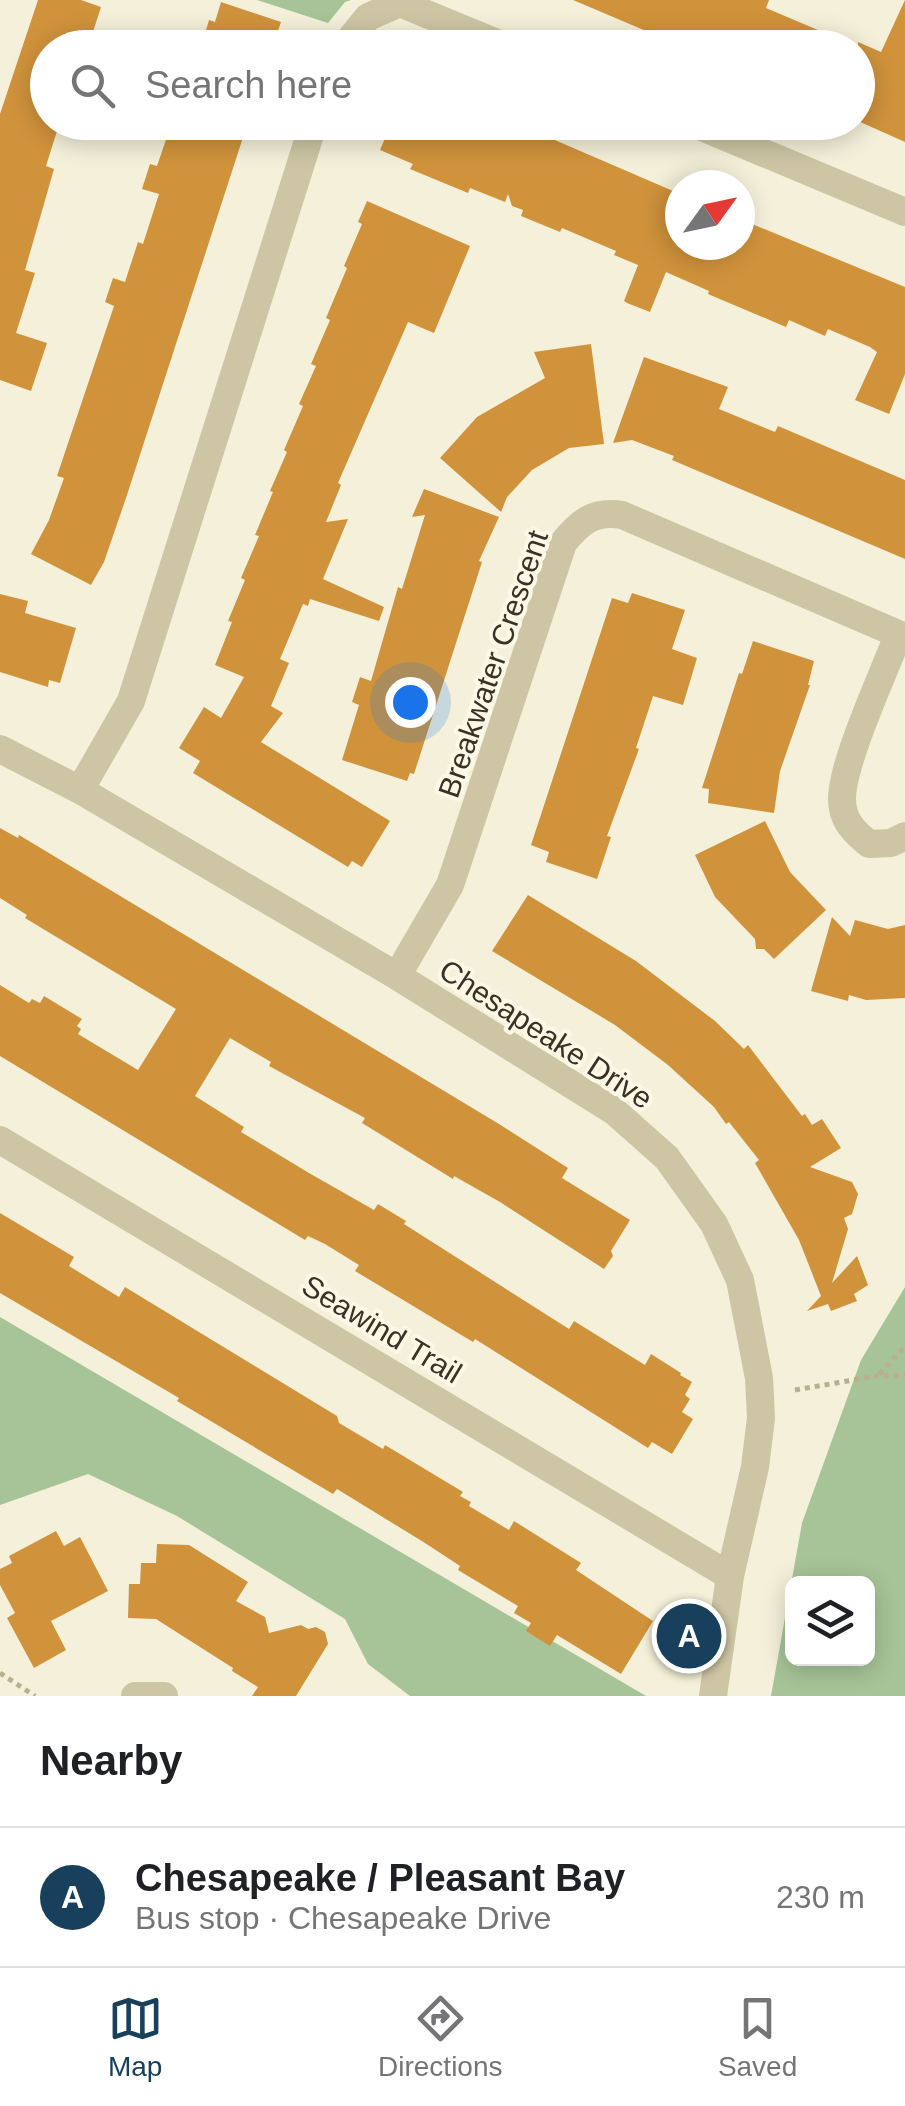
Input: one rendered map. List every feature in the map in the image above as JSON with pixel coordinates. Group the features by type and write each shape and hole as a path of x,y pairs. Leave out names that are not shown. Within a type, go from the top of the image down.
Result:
{"street":[{"path":"357,30 368,17 400,3 465,30"},
{"path":"80,790 131,701 308,140"},
{"path":"733,140 905,212"},
{"name":"Breakwater Crescent","path":"397,976 450,885 563,543 576,527 606,512 622,515 902,636 850,762 842,799 849,828 868,844 892,843 905,836"},
{"name":"Chesapeake Drive","path":"0,749 80,790 397,976 614,1111 667,1158 714,1224 740,1280 752,1334 761,1418 755,1468 730,1576 713,1696"},
{"name":"Seawind Trail","path":"0,1140 730,1576"},
{"path":"134,1696 164,1696"}],"path":[{"path":"877,1376 905,1347"},
{"path":"795,1390 905,1375"},
{"path":"0,1672 35,1696"}],"green space":[{"path":"257,0 351,0 328,23"},
{"path":"905,1287 905,1696 771,1696 785,1618 785,1666 875,1666 875,1576 793,1576 802,1523 861,1360"},
{"path":"0,1317 646,1696 410,1696 368,1664 345,1619 177,1516 88,1474 0,1505"}],"building":[{"path":"38,0 81,0 101,7 94,30 30,30 30,140 54,140 46,166 54,169 25,270 35,273 16,333 47,343 31,391 0,380 0,114"},
{"path":"573,0 769,0 766,8 818,30 644,30"},
{"path":"905,0 905,142 875,129 875,49 881,52"},
{"path":"221,2 281,22 278,30 206,30 209,20 215,22"},
{"path":"166,140 242,140 126,498 104,562 91,585 31,554 64,478 57,476 114,306 105,302 113,278 125,282 138,242 143,244 159,194 142,189 150,164 157,166"},
{"path":"384,140 555,140 665,188 665,260 755,260 755,225 905,287 905,374 889,414 855,400 877,352 870,347 828,329 825,336 789,320 786,327 666,272 650,312 627,303 624,301 638,265 562,228 560,232 521,216 523,210 512,206 508,194 505,202 470,188 468,193 410,169 413,164 380,150"},
{"path":"367,201 470,246 434,333 408,322 338,483 341,485 326,522 348,519 323,579 384,607 379,621 310,599 308,606 303,604 280,659 289,663 271,706 283,713 261,742 390,821 362,867 352,861 348,867 193,773 200,761 179,748 204,707 221,718 244,677 215,665"},
{"path":"591,344 604,444 569,448 532,470 507,497 501,512 440,458 477,417 545,378 534,352"},
{"path":"644,357 728,387 719,409 775,432 778,426 905,480 905,559 672,460 674,456 632,440 613,443"},
{"path":"424,489 499,517 479,561 482,562 414,774 410,773 407,781 342,760 359,705 352,702 360,677 371,681 398,587 402,589 425,515 412,517"},
{"path":"632,593 685,610 672,649 697,658 683,705 653,696 636,748 639,749 607,836 611,837 597,879 546,862 549,852 531,845 612,598 628,603"},
{"path":"0,594 28,601 25,613 76,628 60,683 49,680 48,687 0,672"},
{"path":"753,641 814,661 810,685 780,771 774,813 708,803 709,789 702,788"},
{"path":"765,821 790,872 826,910 774,959 764,949 756,949 755,939 715,897 695,855"},
{"path":"0,828 18,838 19,835 499,1124 568,1168 562,1178 630,1220 604,1269 500,1202 454,1176 453,1179 362,1123 365,1118 269,1066 271,1062 230,1038 195,1096 244,1127 241,1132 374,1210 378,1204 569,1329 574,1321 645,1365 651,1354 681,1373 692,1382 685,1395 690,1399 682,1412 693,1419 672,1454 652,1442 648,1448 475,1339 473,1342 355,1271 359,1265 325,1244 308,1236 305,1240 0,1056 0,985 29,1003 32,999 40,1003 44,996 82,1019 77,1026 81,1029 78,1034 138,1070 176,1009 25,918 27,915 0,898"},
{"path":"528,895 636,961 715,1021 744,1049 748,1045 802,1116 805,1114 812,1125 822,1119 841,1148 810,1167 852,1182 858,1194 852,1214 844,1218 848,1229 832,1283 857,1256 868,1285 854,1294 857,1301 831,1311 828,1304 807,1311 821,1296 799,1240 755,1163 759,1160 729,1122 726,1124 714,1107 668,1065 615,1025 492,951"},
{"path":"832,917 850,936 855,920 888,929 905,925 905,998 866,1000 849,995 848,1001 811,991"},
{"path":"0,1213 74,1257 69,1266 119,1297 125,1287 337,1416 339,1423 383,1449 385,1445 463,1492 460,1496 471,1502 469,1506 509,1530 514,1521 581,1563 576,1570 653,1621 621,1674 557,1635 550,1646 526,1631 531,1623 514,1613 518,1606 458,1570 460,1566 425,1543 337,1489 333,1494 0,1293"},
{"path":"56,1531 64,1546 80,1537 108,1591 51,1621 66,1650 34,1668 7,1618 15,1613 0,1585 0,1569 12,1563 9,1556"},
{"path":"157,1544 189,1545 248,1582 236,1601 265,1617 269,1633 301,1625 325,1632 328,1644 296,1696 252,1696 258,1687 156,1619 128,1618 129,1584 140,1584 141,1563 156,1563"}],"place":[{"name":"Chesapeake / Pleasant Bay","path":"689,1636"}]}
